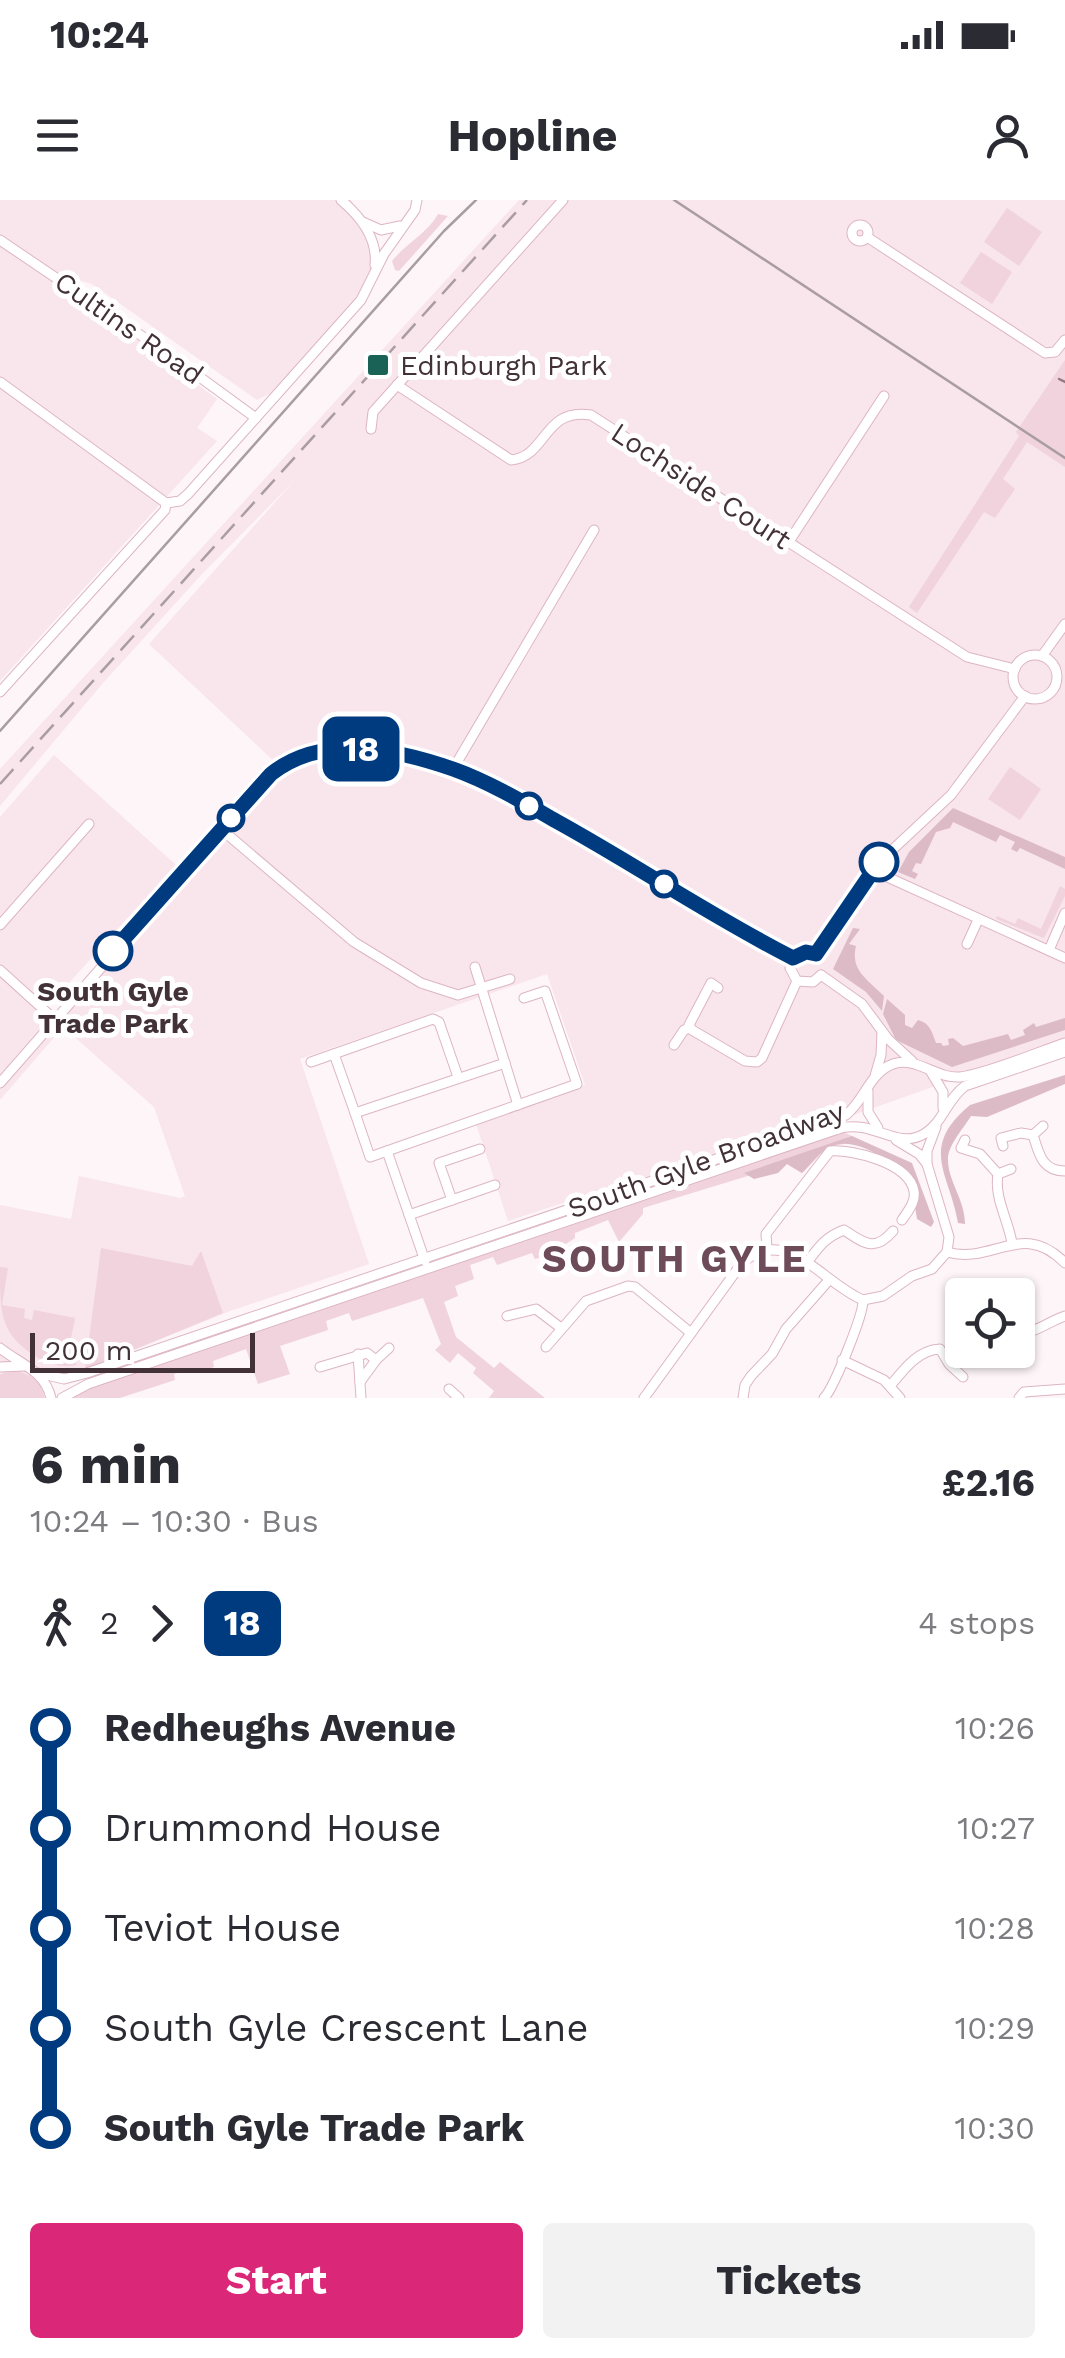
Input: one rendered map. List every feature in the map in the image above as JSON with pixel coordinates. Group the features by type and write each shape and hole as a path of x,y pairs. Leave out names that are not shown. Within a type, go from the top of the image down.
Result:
{"street":[{"path":"340,200 352,205 376,250 372,278"},
{"path":"0,382 166,504 180,501 361,300 402,225 415,210 417,200"},
{"path":"370,429 374,412 563,200"},
{"path":"361,221 381,230 402,225"},
{"path":"867,237 1045,353 1055,352 1065,340"},
{"name":"Cultins Road","path":"0,240 256,418"},
{"name":"Lochside Court","path":"397,386 511,460 528,454 564,416 592,415 968,657 1015,669"},
{"path":"788,543 884,396"},
{"path":"0,692 165,510 166,504"},
{"path":"452,769 594,530"},
{"path":"1042,656 1065,624"},
{"path":"1042,656 1052,662 1061,677 1046,696 1036,698 1025,696 1015,684 1015,669 1026,657 1042,656"},
{"path":"821,975 808,984 797,981 790,968 872,870 951,795 1025,696"},
{"path":"0,1082 6,1064 54,1018 271,774 282,764 343,748 371,750 452,769 821,962 821,975"},
{"path":"0,925 90,824"},
{"path":"221,828 354,942 421,982 451,995 510,978"},
{"path":"872,870 1065,958"},
{"path":"1048,950 1065,913"},
{"path":"968,944 978,920"},
{"path":"474,968 518,1104"},
{"path":"0,970 54,1018"},
{"path":"821,975 862,1004 897,1049 930,1071 967,1075 1065,1043"},
{"path":"674,1045 690,1028 745,1060 757,1062 797,981"},
{"path":"690,1028 690,1019 710,983 718,988"},
{"path":"334,1054 370,1156 387,1151 578,1084 545,991 524,998"},
{"path":"311,1062 433,1019 439,1022 458,1077"},
{"path":"874,1078 882,1030"},
{"path":"892,1137 916,1138 939,1120 965,1086 1065,1052"},
{"path":"355,1113 504,1063"},
{"name":"South Gyle Broadway","path":"62,1398 88,1384 846,1115 868,1091 874,1078 892,1064 916,1064"},
{"path":"644,1398 742,1263 767,1248 786,1250 862,1300 884,1296 942,1261 949,1237 927,1164 927,1151 939,1120 943,1092 930,1071"},
{"name":"South Gyle Broadway","path":"868,1091 868,1112 880,1130"},
{"name":"South Gyle Broadway","path":"38,1373 64,1379 87,1373 852,1125 880,1130 919,1154 927,1164"},
{"path":"1033,1135 1042,1126"},
{"path":"1004,1146 1001,1138 1021,1133 1033,1135"},
{"path":"1033,1135 1043,1163 1054,1171 1065,1171"},
{"path":"452,1200 439,1164 480,1149"},
{"path":"962,1149 980,1154 998,1174 996,1192 1012,1243"},
{"path":"387,1151 426,1264"},
{"path":"767,1248 766,1234 830,1152 867,1154 912,1184 914,1194 902,1220"},
{"path":"998,1174 1011,1169"},
{"path":"814,1170 824,1176"},
{"path":"409,1215 495,1185"},
{"path":"910,1208 921,1214"},
{"path":"806,1264 824,1240 845,1226 872,1245 881,1244 893,1231"},
{"path":"947,1252 965,1256 1012,1243 1037,1244 1061,1250 1065,1263"},
{"path":"881,1244 892,1254"},
{"path":"743,1398 751,1376 829,1280"},
{"path":"546,1348 586,1301 628,1286 648,1297 691,1333"},
{"path":"824,1398 834,1384 862,1314 862,1300"},
{"path":"507,1316 536,1309 560,1328"},
{"path":"1035,1330 1051,1319 1065,1316"},
{"path":"0,1348 38,1373 51,1398"},
{"path":"360,1382 389,1348"},
{"path":"891,1385 912,1362 931,1350 940,1349 963,1377"},
{"path":"320,1367 367,1352 376,1360"},
{"path":"358,1354 361,1398"},
{"path":"842,1360 874,1373 891,1385 900,1398"},
{"path":"0,1367 27,1366"},
{"path":"449,1389 459,1398"},
{"path":"1018,1398 1024,1392 1065,1389"}],"shaded area":[{"path":"0,200 351,200 376,251 368,288 286,386 257,400 92,284 46,270 0,240"},
{"path":"519,200 1065,200 1065,1040 842,1119 508,1221 476,1124 585,1085 547,974 300,1059 369,1264 230,1311 75,1374 0,1373 0,1205 71,1219 79,1176 185,1196 154,1107 63,1027 0,1100 0,817 54,755 176,865 39,1016 50,1027 278,765 149,644 294,481 103,683 0,806 0,769"},
{"path":"1007,208 1042,232 1019,266 984,242"},
{"path":"438,214 448,216 399,271 395,270 392,261"},
{"path":"0,246 96,309 217,399 197,428 217,441 0,681"},
{"path":"981,252 1012,272 992,304 960,283"},
{"path":"1065,360 1065,467 1027,442 1003,479 1015,489 995,518 984,512 917,613 909,607"},
{"path":"1010,767 1041,789 1020,820 988,799"},
{"path":"953,808 1065,857 1065,869 1020,848 1017,852 1011,849 1015,842 1000,835 996,842 953,822 950,828 936,832 921,864 916,863 912,871 918,874 915,879 898,872 909,852"},
{"path":"1060,886 1065,889 1065,896 1044,938 996,919 997,916 1015,924 1018,918 1041,929"},
{"path":"853,928 860,929 849,944 856,946 855,962 861,974 884,996 882,1011 866,992 833,969"},
{"path":"887,999 905,1015 905,1025 912,1028 918,1020 922,1021 936,1043 943,1046 953,1038 963,1046 1008,1034 1011,1040 1025,1035 1023,1030 1034,1023 1036,1027 1065,1018 1065,1030 952,1067 896,1040 883,1014"},
{"path":"1065,1075 1065,1084 987,1117 971,1116 948,1155 964,1215 965,1224 958,1223 941,1148 954,1120 970,1105"},
{"path":"843,1132 852,1136 849,1143 828,1147 802,1173 787,1164 643,1208 643,1214 619,1242 608,1220 575,1233 575,1238 549,1255 535,1259 532,1253 497,1265 493,1257 470,1265 474,1279 455,1286 458,1296 444,1302 456,1337 494,1368 500,1362 545,1398 489,1398 494,1391 473,1373 476,1368 458,1353 450,1363 435,1350 441,1344 423,1298 352,1321 349,1313 326,1321 328,1330 280,1346 290,1374 258,1384 246,1349 213,1361 214,1367 174,1374 175,1380 120,1398 71,1398 95,1386"},
{"path":"852,1136 912,1163 934,1222 931,1227 917,1219 910,1175 858,1146 836,1145 826,1149 802,1173 787,1164 778,1173 754,1179 744,1173"},
{"path":"101,1248 192,1266 201,1251 223,1313 85,1370"},
{"path":"0,1267 8,1268 2,1305 25,1309 24,1318 32,1320 34,1310 75,1318 70,1343 79,1344 76,1365 61,1366 38,1358 9,1331 2,1311"},
{"path":"13,1371 34,1378 45,1398 0,1398 0,1374"}],"waterway":[{"path":"1059,379 1065,382"}],"tram line":[{"path":"0,731 444,231 476,200"},
{"path":"674,200 1065,458"}],"railway":[{"path":"0,784 527,200"}],"bus line":[{"name":"18","path":"113,951 282,764 300,756 343,748 432,763 469,776 568,827 793,958 802,952 816,954 879,862"}],"place":[{"name":"Edinburgh Park","path":"378,365"},
{"name":"South Gyle Trade Park","path":"113,951"}],"district":[{"name":"SOUTH GYLE","path":"675,1259"}]}
